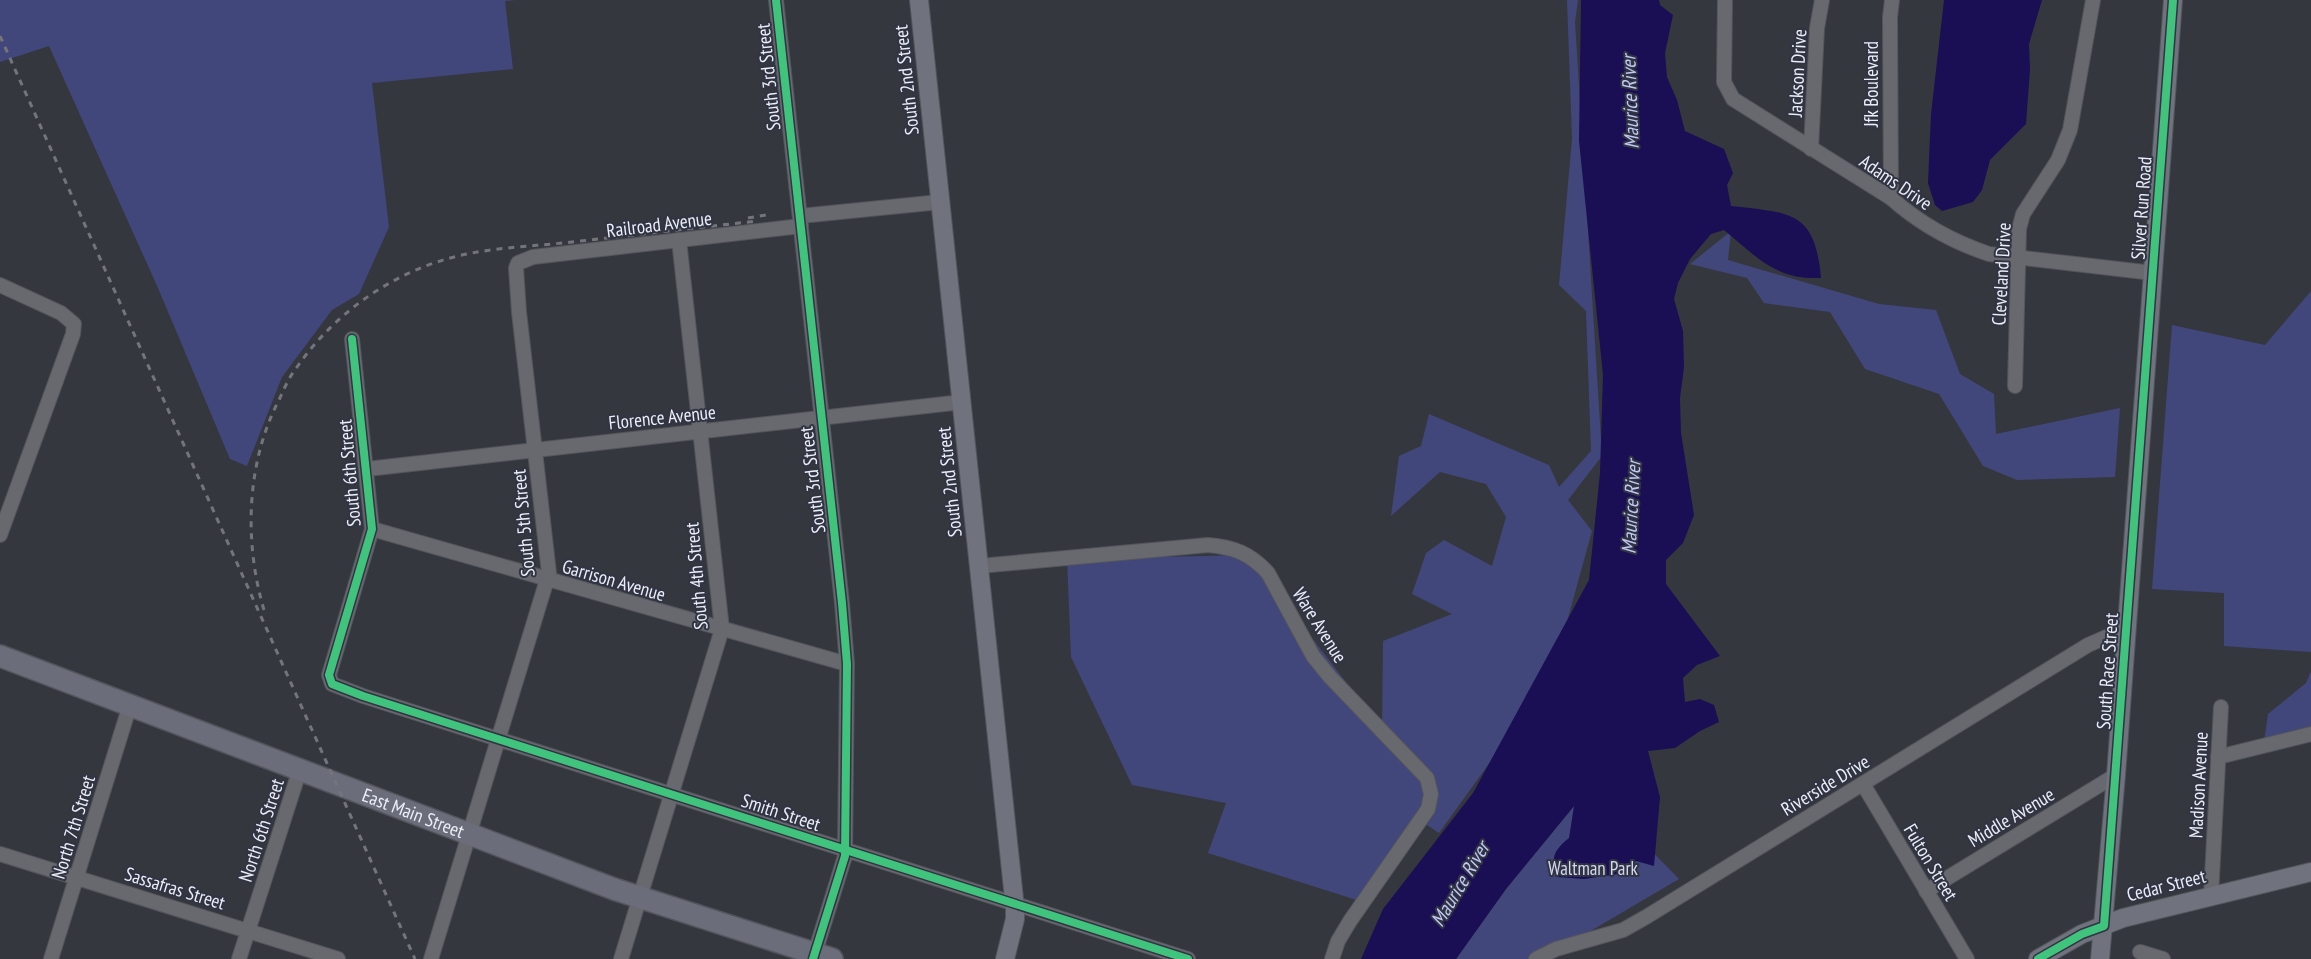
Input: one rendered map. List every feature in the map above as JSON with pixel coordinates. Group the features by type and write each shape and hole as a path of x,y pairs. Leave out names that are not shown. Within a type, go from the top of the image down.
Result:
{"highway":[{"name":"East Main Street","path":"0,656 639,898 820,957"}],"main road":[{"name":"South 2nd Street","path":"919,0 1015,903 1015,919 1005,959"},
{"name":"Silver Run Road","path":"2141,418 2173,0"},
{"name":"South Race Street","path":"2100,959 2116,775 2141,418"},
{"name":"Cedar Street","path":"2038,959 2082,934 2143,912 2311,872"}],"street":[{"name":"South 3rd Street","path":"776,0 842,603 847,664 845,850 842,870 820,957"},
{"name":"Adams Drive","path":"1725,0 1724,82 1733,98 1891,198 1912,217 1971,248 2018,259 2153,273"},
{"name":"Jackson Drive","path":"1812,149 1817,28 1822,0"},
{"name":"Jfk Boulevard","path":"1891,198 1890,17 1892,0"},
{"name":"Cleveland Drive","path":"2015,386 2018,259 2023,214 2058,160 2070,130 2093,0"},
{"name":"Railroad Avenue","path":"522,260 533,257 679,240 940,202"},
{"name":"South 4th Street","path":"621,959 722,629 679,240"},
{"name":"South 5th Street","path":"432,959 548,580 549,562 516,268 522,260"},
{"path":"0,285 61,313 74,324 4,514 0,536"},
{"name":"South 6th Street","path":"352,338 372,529 329,678 335,686 363,696"},
{"name":"Florence Avenue","path":"367,469 962,402"},
{"name":"Garrison Avenue","path":"372,529 847,664"},
{"name":"Ware Avenue","path":"979,566 1208,546 1226,547 1244,552 1264,569 1313,656 1330,677 1418,766 1431,787 1428,809 1350,921 1338,941 1332,959"},
{"name":"Riverside Drive","path":"1536,959 1556,949 1623,930 2088,645 2127,628"},
{"name":"Smith Street","path":"363,696 1188,959"},
{"name":"North 7th Street","path":"51,959 130,705"},
{"name":"Madison Avenue","path":"2211,896 2221,707"},
{"path":"2218,757 2311,734"},
{"name":"North 6th Street","path":"239,959 300,769"},
{"name":"Middle Avenue","path":"1926,890 2116,775"},
{"name":"Fulton Street","path":"1862,784 1967,959"},
{"name":"Sassafras Street","path":"0,854 338,959"},
{"path":"2140,952 2164,959"}],"green space":[{"path":"0,0 516,0 505,1 513,69 372,83 389,227 359,294 332,310 282,377 247,466 230,459 158,288 49,46 0,62"},
{"path":"1567,0 1578,0 1575,22 1602,456 1568,500 1592,531 1552,676 1439,833 1421,821 1363,902 1208,853 1226,803 1132,785 1071,657 1067,559 1248,555 1382,729 1383,641 1452,614 1412,594 1426,553 1444,540 1492,566 1506,517 1486,484 1440,472 1391,516 1399,456 1421,446 1429,414 1549,465 1559,487 1591,451 1586,311 1559,285 1572,139"},
{"path":"1731,231 1728,260 1879,304 1936,310 1960,374 1994,394 1996,434 2120,408 2115,477 2017,480 1983,466 1939,394 1865,369 1830,312 1764,303 1747,278 1690,264"},
{"path":"2311,291 2311,652 2224,646 2224,593 2152,589 2172,325 2265,345"},
{"path":"2311,671 2311,732 2264,742 2268,714 2306,683"},
{"name":"Waltman Park","path":"1575,805 1617,816 1679,879 1543,959 1456,959 1506,889"}],"water":[{"name":"Maurice River","path":"1581,0 1659,0 1660,5 1673,15 1665,53 1667,77 1677,100 1685,131 1724,149 1733,173 1727,185 1731,206 1784,214 1796,219 1805,227 1813,239 1821,278 1805,278 1779,271 1757,258 1724,230 1711,234 1690,259 1678,283 1674,299 1683,331 1684,367 1680,398 1681,433 1694,515 1683,543 1666,560 1666,584 1720,656 1697,665 1683,678 1685,702 1700,699 1714,705 1719,722 1700,731 1675,748 1648,751 1660,797 1654,866 1636,861 1625,873 1584,879 1557,877 1554,859 1560,846 1569,838 1574,806 1506,889 1456,959 1361,959 1383,909 1473,793 1589,580 1600,473 1603,375 1579,141"},
{"path":"1944,0 2042,0 2029,44 2030,70 2026,124 1990,160 1982,190 1973,202 1942,211 1935,205 1928,183 1931,114"}],"railway":[{"path":"0,36 415,959"},
{"path":"748,218 766,215"},
{"path":"264,610 253,558 251,531 254,476 260,450 268,424 292,375 313,346 350,310 371,294 393,281 417,270 467,254 506,248 757,221"}],"cycle path":[{"path":"776,0 842,603 847,664 845,856 813,959"},
{"path":"2038,959 2082,934 2104,926 2173,0"},
{"path":"352,339 372,529 329,675 332,684 363,696 1188,959"}]}
